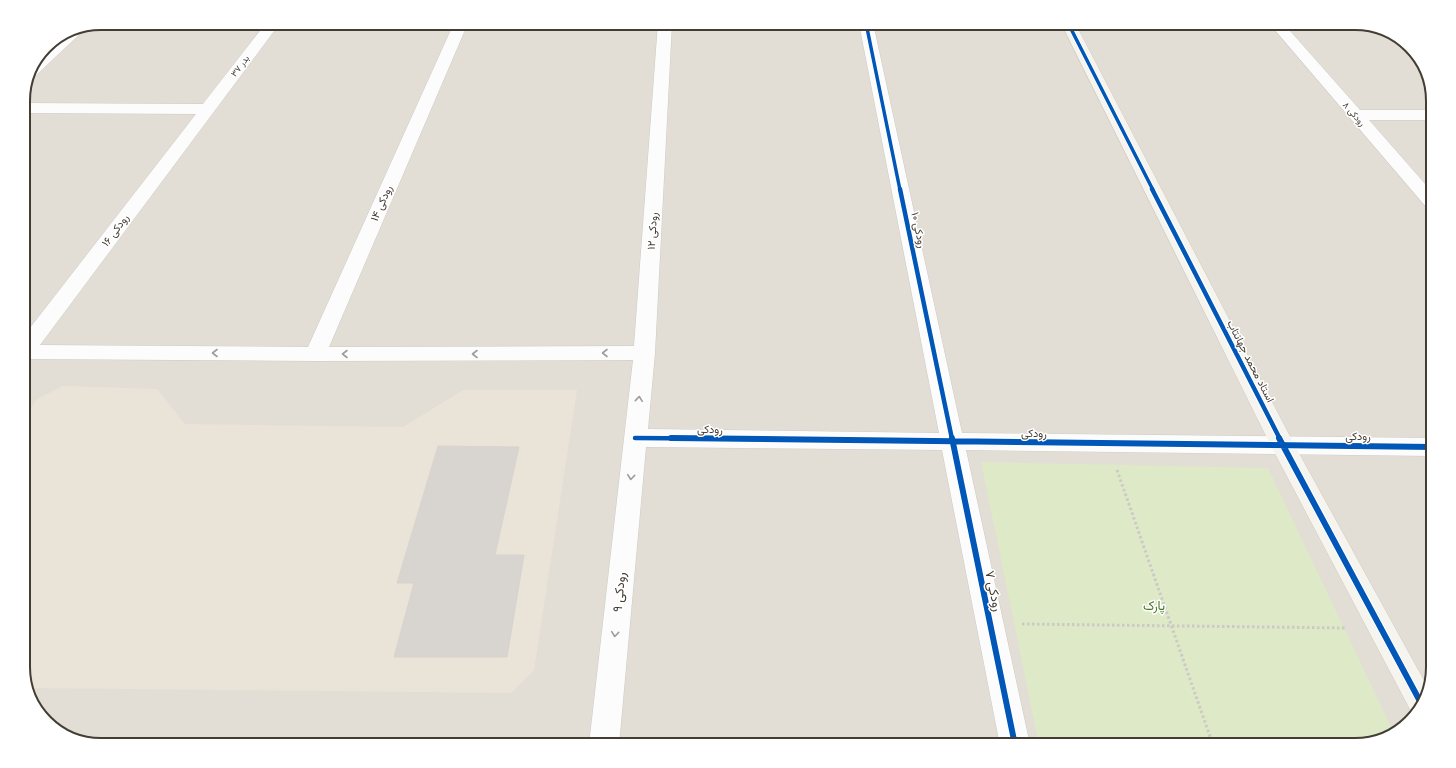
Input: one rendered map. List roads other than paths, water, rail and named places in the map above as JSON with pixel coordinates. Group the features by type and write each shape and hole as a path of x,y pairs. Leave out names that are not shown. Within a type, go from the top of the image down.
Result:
{"street":[{"name":"بدر ۳۷","path":"208,109 268,30"},
{"name":"رودکی ۱۴","path":"314,354 458,30"},
{"name":"رودکی ۱۲","path":"635,438 644,353 665,30"},
{"name":"رودکی ۱۰","path":"867,30 952,442"},
{"name":"استاد محمد جهانتاب","path":"1072,30 1283,446 1419,699"},
{"name":"رودکی ۸","path":"1282,30 1426,196"},
{"path":"41,63 67,38"},
{"path":"30,108 208,109"},
{"name":"رودکی ۱۶","path":"30,343 208,109"},
{"path":"1356,115 1426,115"},
{"path":"30,352 314,354 644,353"},
{"name":"رودکی","path":"635,438 1426,447"},
{"name":"رودکی ۹","path":"605,738 635,438"},
{"name":"رودکی ۷","path":"952,442 1014,738"}],"park label":[{"name":"پارک","path":"1154,605"}]}
